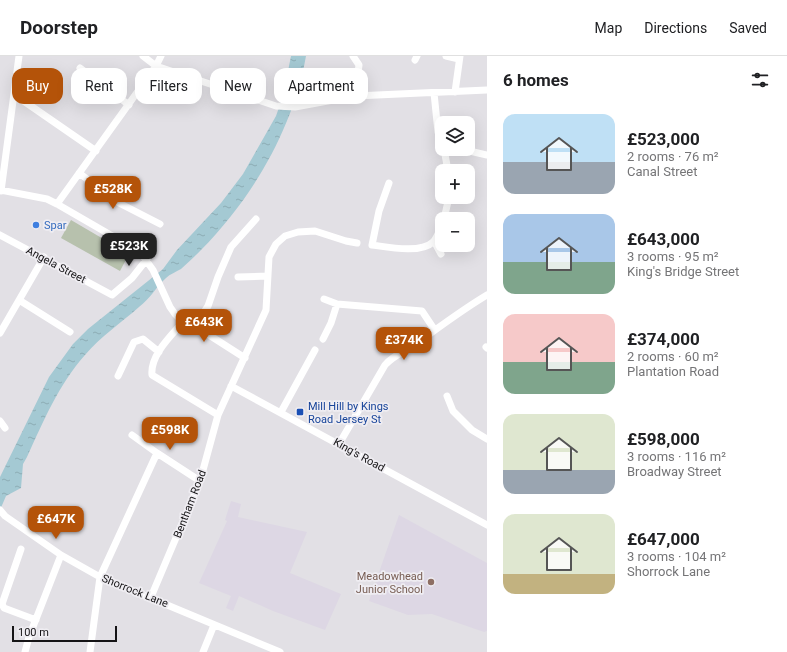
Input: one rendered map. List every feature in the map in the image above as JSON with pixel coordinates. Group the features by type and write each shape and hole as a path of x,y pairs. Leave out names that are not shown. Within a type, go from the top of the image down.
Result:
{"street":[{"path":"18,68 19,56"},
{"path":"143,56 156,66 276,106 295,107 311,104"},
{"path":"57,204 129,105 156,66 161,56"},
{"path":"353,56 359,68"},
{"path":"446,56 459,58 455,92"},
{"path":"368,96 487,90"},
{"path":"434,93 436,116"},
{"path":"14,104 0,191 47,199 140,252 147,259 170,307 183,322 194,326 245,358"},
{"path":"28,104 96,151"},
{"path":"475,152 487,155"},
{"path":"79,173 119,203 160,224"},
{"path":"364,244 379,211 389,183"},
{"path":"194,326 208,306 218,277 231,247 256,219"},
{"name":"Bentham Road","path":"151,596 200,482 218,415 266,310 269,257 276,244 285,236 315,231 346,242 403,249 427,246 434,241"},
{"name":"Angela Street","path":"0,235 44,257 112,295 132,278 147,259"},
{"path":"434,241 441,254"},
{"path":"0,333 44,257"},
{"path":"238,277 268,276"},
{"path":"339,444 386,364 395,355 414,346 434,329 487,295"},
{"path":"324,299 337,304 422,311 434,329"},
{"path":"19,300 70,332"},
{"path":"323,339 331,323 337,304"},
{"path":"183,322 159,352 151,367 152,375 218,415"},
{"path":"118,376 134,342 143,339 159,352"},
{"path":"281,412 315,350"},
{"name":"King's Road","path":"231,386 487,525"},
{"path":"447,396 453,411 472,430 487,438"},
{"path":"0,422 5,428"},
{"path":"132,435 200,482"},
{"path":"90,652 100,576 156,453"},
{"name":"Shorrock Lane","path":"3,513 61,555 100,576 151,596 214,625 280,652"},
{"path":"21,549 2,604 4,608 36,620"},
{"path":"25,652 61,555"},
{"path":"203,652 214,625"}],"shaded area":[{"path":"231,501 241,504 238,517 307,532 290,573 341,594 325,630 273,611 239,596 233,611 226,608 231,596 199,583 227,521 225,520"},
{"name":"Meadowhead Junior School","path":"399,515 487,563 487,631 484,632 432,614 408,615 369,601"}],"green space":[{"path":"71,220 129,254 120,271 61,238"}],"water":[{"path":"291,56 306,56 303,68 289,68"},
{"path":"280,104 293,104 281,135 268,160 254,185 238,208 201,250 181,269 166,278 143,304 98,342 76,366 59,391 23,464 21,488 6,496 0,510 0,477 49,377 73,344 88,329 163,269 177,250 221,203 243,174 276,116"}],"place":[{"name":"Spar","path":"36,225"},
{"name":"Mill Hill by Kings Road Jersey St","path":"300,412"},
{"name":"Meadowhead Junior School","path":"431,582"}]}
